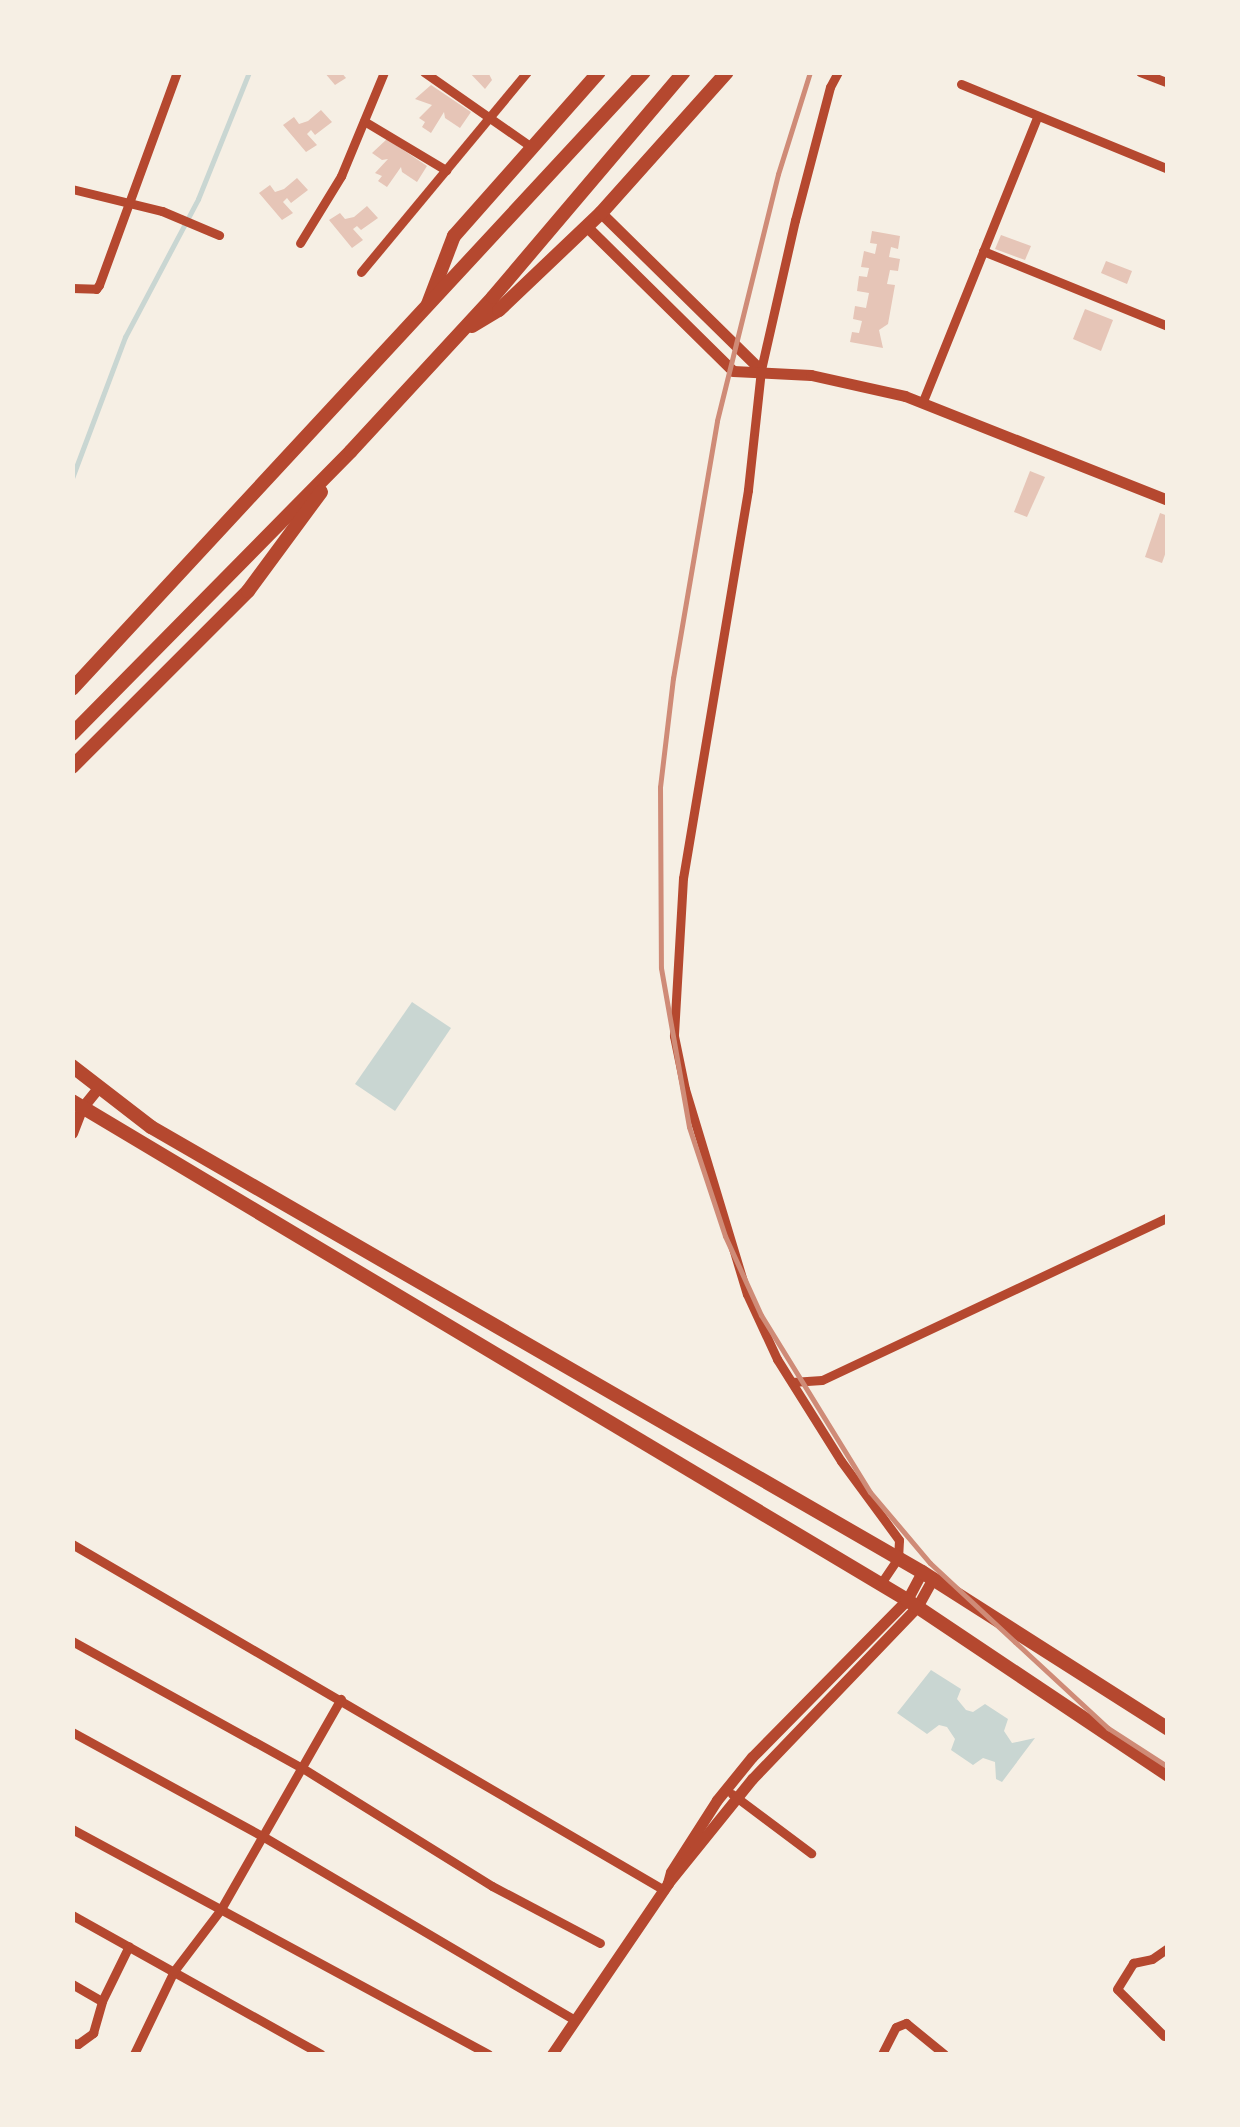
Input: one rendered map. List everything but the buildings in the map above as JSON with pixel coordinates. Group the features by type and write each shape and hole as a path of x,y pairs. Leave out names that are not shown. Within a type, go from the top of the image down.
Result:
{"main road":[{"path":"426,310 454,236 600,72"},
{"path":"72,689 644,72"},
{"path":"72,734 352,451 493,297 684,72"},
{"path":"459,335 500,310 601,213 726,73"},
{"path":"72,768 248,591 352,451"},
{"path":"72,1066 98,1090 151,1127 927,1575 1168,1730"},
{"path":"77,1105 912,1603 1168,1775"},
{"path":"629,1435 644,1411"},
{"path":"669,1459 683,1434"}],"street":[{"path":"72,288 96,290 177,72"},
{"path":"300,243 341,176 384,72"},
{"path":"424,72 533,148"},
{"path":"361,272 527,72"},
{"path":"838,72 830,87 795,220 761,370 748,490 683,878 674,1036 685,1089 746,1294 792,1382 899,1540 898,1558 880,1584"},
{"path":"1140,72 1168,84"},
{"path":"961,84 1168,169"},
{"path":"923,401 1037,117"},
{"path":"364,121 446,170"},
{"path":"72,189 162,211 219,235"},
{"path":"601,213 761,370"},
{"path":"586,226 733,371 761,370 827,378 923,401 1168,500"},
{"path":"983,250 1168,326"},
{"path":"72,1132 77,1105 98,1090"},
{"path":"792,1382 822,1380 1168,1217"},
{"path":"72,1544 666,1886"},
{"path":"552,2054 666,1886 736,1799 912,1603 927,1575"},
{"path":"666,1886 671,1872 726,1789 752,1757 912,1603"},
{"path":"72,1641 304,1769 492,1886 600,1943"},
{"path":"134,2054 174,1971 221,1909 342,1699"},
{"path":"72,1732 264,1837 574,2020"},
{"path":"726,1789 811,1853"},
{"path":"72,1828 488,2054"},
{"path":"72,1915 321,2054"},
{"path":"77,2047 93,2033 102,2001 129,1946"},
{"path":"1164,2036 1117,1989 1133,1962 1152,1959 1168,1948"},
{"path":"72,1984 102,2001"},
{"path":"882,2054 896,2027 906,2023 944,2054"}],"shaded area":[{"path":"412,1002 451,1028 395,1111 355,1084"},
{"path":"931,1670 961,1689 957,1699 966,1710 973,1712 985,1704 1008,1719 1004,1731 1012,1743 1035,1738 1002,1782 996,1779 995,1762 983,1758 973,1765 951,1750 955,1739 947,1727 939,1725 927,1734 897,1713"}],"waterway":[{"path":"72,478 125,337 198,199 249,72"}],"railway":[{"path":"810,72 778,174 717,421 673,678 660,787 661,968 689,1127 725,1236 761,1315 870,1492 930,1563 1108,1728 1168,1767"}]}
